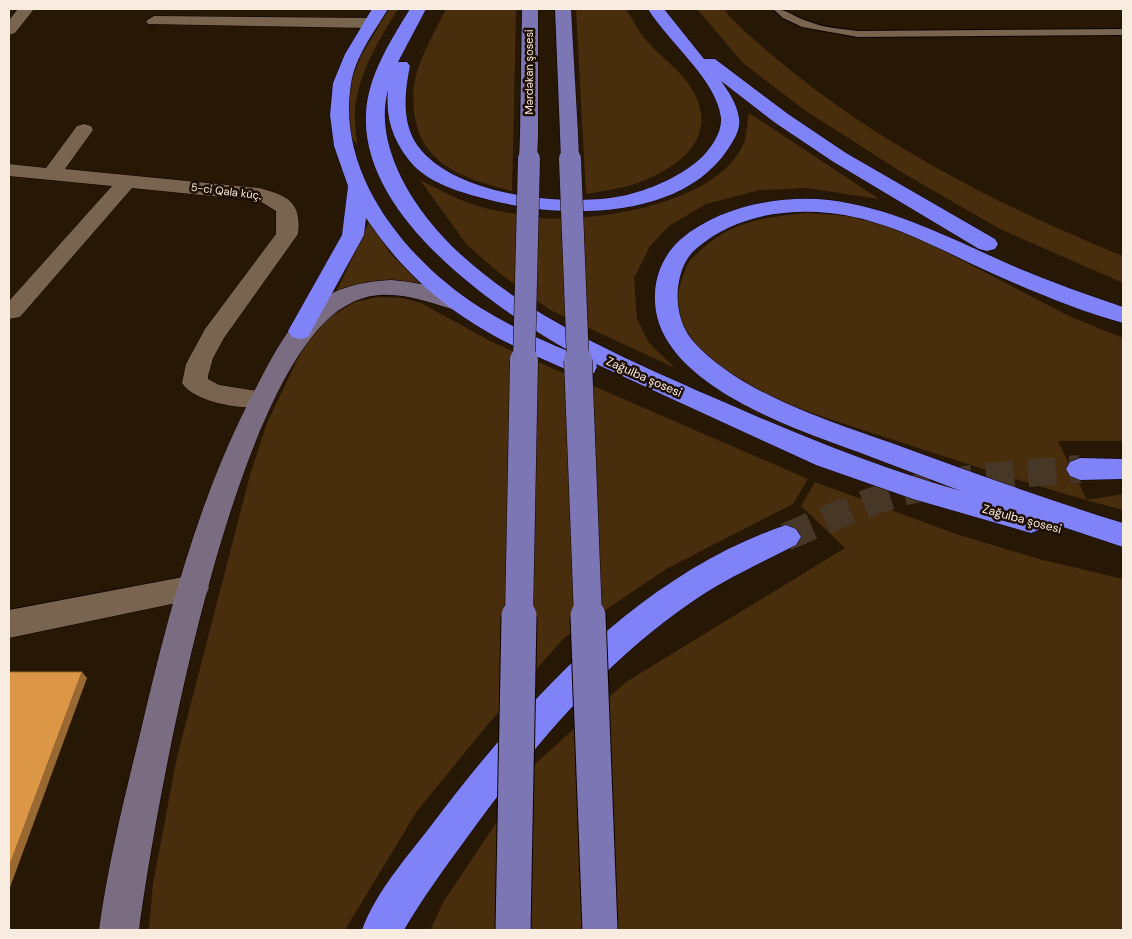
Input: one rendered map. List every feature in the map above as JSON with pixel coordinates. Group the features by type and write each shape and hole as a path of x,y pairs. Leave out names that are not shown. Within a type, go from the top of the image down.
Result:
{"highway":[{"path":"416,13 396,101 399,126 406,143 424,164 452,181 488,194 547,204 606,204 647,196 691,174 709,161 721,146 728,132 730,119 720,94 656,9"},
{"name":"Zağulba şosesi","path":"416,13 378,92 376,127 381,154 393,182 412,212 443,250 482,286 534,322 575,345 797,446 983,509 1123,544"},
{"path":"376,16 356,50 343,81 340,99 340,135 343,152 358,187 401,249 432,283 458,303 498,328 541,349 687,407 797,446"},
{"path":"676,34 734,84 839,157 970,236 1123,306"},
{"path":"300,332 353,236 358,187"},
{"path":"1123,315 1006,271 889,219 838,207 813,205 783,206 747,212 719,223 692,240 675,258 666,281 665,302 671,324 684,347 707,369 736,388 794,415 870,446 1123,535"},
{"path":"1080,469 1123,469"},
{"path":"382,930 401,896 482,788 546,712 611,646 665,604 731,563 786,537"}],"main road":[{"name":"Mərdəkan şosesi","path":"513,930 530,9"},
{"path":"563,9 600,930"}],"street":[{"path":"154,21 376,16"},
{"path":"52,173 84,130"},
{"name":"5-ci Qala küç.","path":"9,170 258,194 273,198 283,204 290,221 287,234 214,335 204,352 195,374 195,383 214,393 261,399"},
{"path":"12,312 127,181"},
{"path":"119,930 145,788 177,649 236,452 261,399 300,332 316,315 340,299 377,287 400,286 419,290 458,303"},
{"path":"9,624 194,588"}],"lane":[{"path":"778,9 791,20 817,29 858,34 1123,32"}],"shaded area":[{"path":"389,9 398,9 371,56 357,95 355,122 357,144 349,137 348,87 362,54"},
{"path":"446,9 516,9 512,191 478,181 447,167 435,157 425,144 418,129 414,110 415,79 426,50"},
{"path":"576,9 626,9 638,30 658,53 687,81 699,106 701,122 698,136 691,149 666,170 635,184 586,194"},
{"path":"697,9 725,9 729,16 765,49 803,80 842,109 925,162 1057,228 1123,256 1123,283 1000,229 903,173 806,111 743,63"},
{"path":"749,113 879,199 807,188 760,190 706,204 669,226 650,246 634,278 637,319 649,343 675,368 550,310 503,276 467,245 420,180 474,205 539,218 592,217 623,212 654,205 683,195 709,181 730,164 744,143"},
{"path":"808,213 847,216 880,224 923,240 1071,317 1123,338 1123,441 1058,441 1087,500 1123,494 1123,510 1064,494 976,467 801,409 751,386 707,355 690,335 678,312 679,290 688,263 712,241 737,227 778,216"},
{"path":"369,222 390,253 421,285 388,280 368,282 336,293"},
{"path":"378,297 402,298 421,303 492,342 808,479 793,504 666,569 564,638 489,723 417,811 345,930 149,930 153,884 177,757 250,475 267,423 303,348 326,319 355,302"},
{"path":"815,482 956,534 1039,559 1123,579 1123,930 430,930 444,901 536,763 626,682 845,548 801,506"}],"building":[{"path":"9,672 82,672 9,867"}],"tunnel":[{"path":"786,537 870,502 899,493 944,483 989,477 1080,469"}]}
